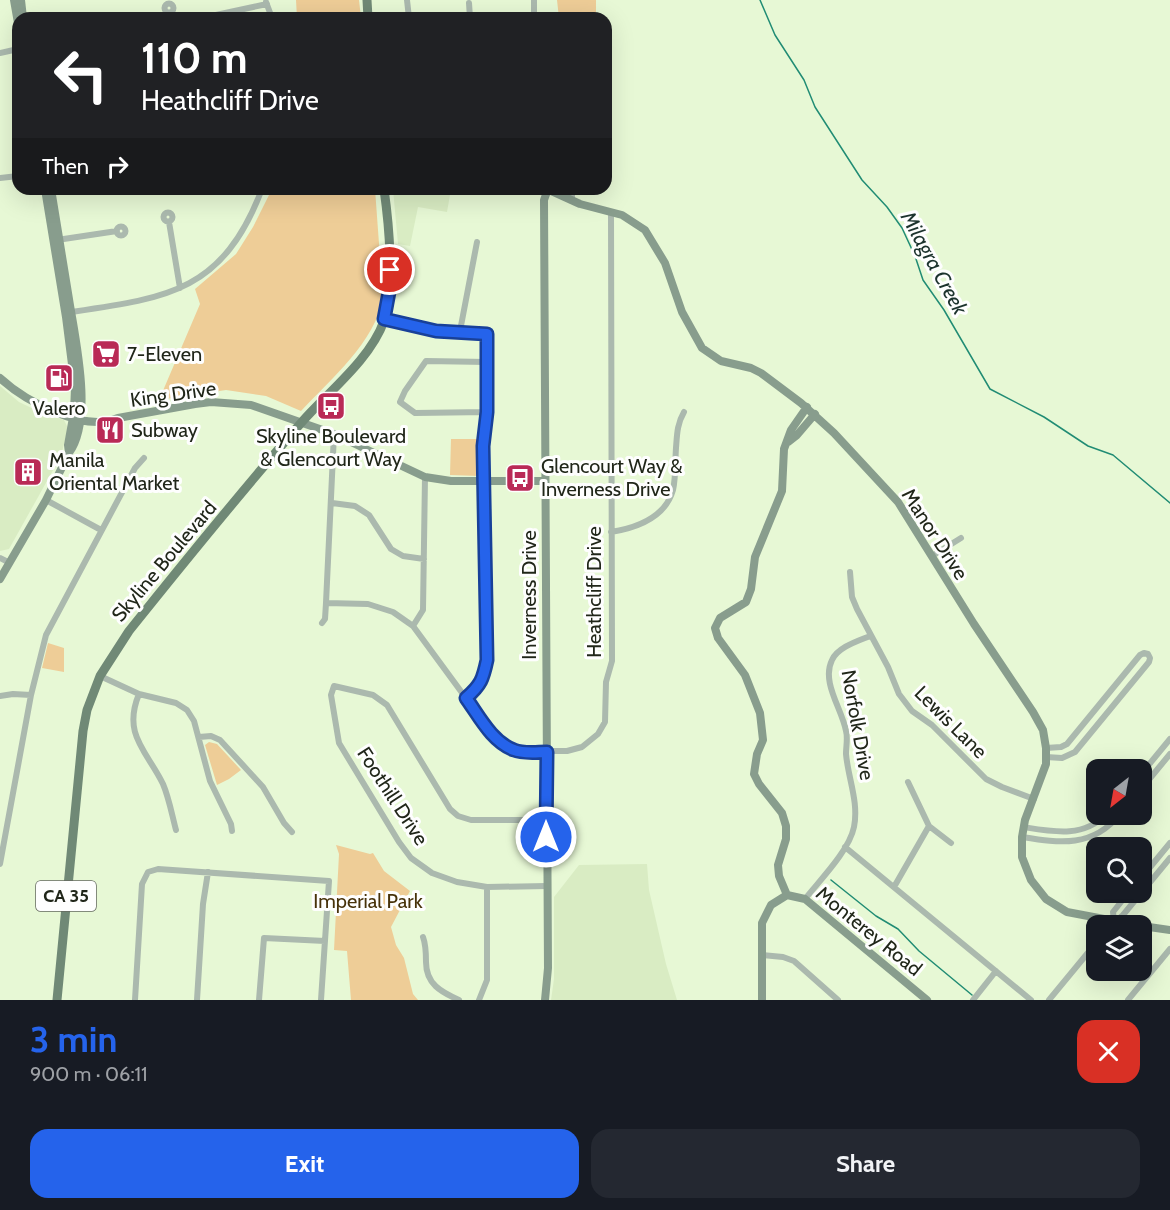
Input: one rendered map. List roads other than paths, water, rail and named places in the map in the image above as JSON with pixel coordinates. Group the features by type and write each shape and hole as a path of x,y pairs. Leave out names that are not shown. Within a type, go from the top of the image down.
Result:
{"main road":[{"name":"Skyline Boulevard","path":"57,1000 81,745 87,710 100,676 129,631 302,422 369,350 384,319 389,292 390,270 384,195"}],"street":[{"path":"226,12 266,2"},
{"path":"469,3 470,12"},
{"path":"0,579 46,500 69,453 68,445 77,416 80,368 46,195"},
{"path":"52,195 56,240"},
{"path":"68,315 140,302 180,288 209,271 237,241 260,195"},
{"name":"Inverness Drive","path":"545,195 546,820 549,968 545,1000"},
{"name":"Manor Drive","path":"560,195 630,219 650,236 665,262 686,320 697,340 708,353 721,361 751,368 761,373 807,407 898,502 974,624 1037,718 1043,730 1046,753"},
{"path":"572,195 572,201"},
{"name":"Heathcliff Drive","path":"326,603 368,604 393,612 412,626 493,735 515,751 567,751 582,747 598,734 605,722 606,682 612,661 611,212"},
{"path":"169,222 180,288"},
{"path":"56,240 117,231"},
{"path":"460,331 477,242"},
{"path":"384,319 436,331 487,334 487,412 483,446 487,660 478,687 466,698"},
{"path":"487,362 426,361 405,390 400,402 415,413 487,412"},
{"name":"King Drive","path":"0,370 36,398 77,416"},
{"name":"King Drive","path":"0,378 33,402 77,416 133,417 211,402 251,405 334,434 425,477 452,481 545,481"},
{"name":"Monterey Road","path":"807,407 791,430 783,455 782,492 755,557 751,589 746,602 720,618 715,628 718,638 746,675 760,713 763,740 754,764 754,774 782,813 786,826 786,839 778,865 779,876 787,895 805,899 917,997 927,1000"},
{"path":"611,532 630,529 646,522 667,502 673,489 678,422 684,412"},
{"path":"788,442 815,414"},
{"path":"322,623 325,619 334,434"},
{"path":"0,864 31,695 45,635 135,468 144,458"},
{"path":"412,626 423,610 425,477"},
{"path":"46,500 101,530"},
{"path":"332,503 355,506 369,515 392,549 403,556 424,559"},
{"path":"932,556 961,537"},
{"path":"0,558 10,563"},
{"name":"Lewis Lane","path":"850,572 852,597 870,636 888,667 899,694 912,711 932,724 986,779 1002,788 1034,799"},
{"name":"Norfolk Drive","path":"805,899 845,847 854,827 854,798 846,755 847,732 830,685 829,671 832,659 840,650 870,636"},
{"path":"1148,654 1149,662 1075,752 1062,758 1046,753 1067,744 1140,655 1148,654"},
{"path":"100,676 139,694 165,699 186,710 195,721 210,781 231,824 232,831"},
{"name":"Foothill Drive","path":"546,820 471,820 458,816 450,809 387,705 373,695 334,686 331,695 339,743 411,858 432,873 457,882 487,887 547,886"},
{"path":"139,694 133,708 133,730 140,748 163,786 176,830"},
{"path":"0,696 31,695"},
{"path":"199,736 211,736 220,740 262,787 284,824 292,832"},
{"path":"1152,761 1170,739"},
{"path":"1046,753 1044,770 1023,827 1022,857 1035,887 1046,899 1060,908 1086,917"},
{"path":"1152,776 1170,754"},
{"path":"908,782 929,826 951,843"},
{"path":"1023,827 1052,832 1074,832 1093,825"},
{"path":"1022,837 1056,842 1086,839 1099,833 1108,825"},
{"path":"894,887 929,826"},
{"path":"1152,865 1170,843"},
{"path":"845,847 1031,1000"},
{"path":"1123,915 1170,858"},
{"path":"135,1000 142,884 148,872 158,869 329,882 321,1000"},
{"path":"197,1000 208,872"},
{"path":"479,1000 487,980 487,887"},
{"path":"762,1000 761,931 764,916 771,905 787,895"},
{"path":"1152,928 1170,930"},
{"path":"259,1000 264,938 325,941"},
{"path":"423,938 426,944 426,970 429,979 438,990 459,1000"},
{"path":"1128,1000 1170,949"},
{"path":"761,955 783,957 794,961 838,1000"},
{"path":"1049,1000 1086,955"},
{"path":"973,1000 996,971"}],"waterway":[{"name":"Milagra Creek","path":"760,0 775,35 804,80 815,107 862,180 887,207 902,228 923,280 944,310 990,389 1044,417 1088,446 1113,455 1170,503"},
{"path":"831,880 876,916 898,929 919,951 972,995"}],"place":[{"name":"7-Eleven","path":"106,354"},
{"name":"Valero","path":"59,378"},
{"name":"Skyline Boulevard & Glencourt Way","path":"331,406"},
{"name":"Subway","path":"110,430"},
{"name":"Manila Oriental Market","path":"28,472"},
{"name":"Glencourt Way & Inverness Drive","path":"520,478"}],"park label":[{"name":"Imperial Park","path":"368,901"}]}
